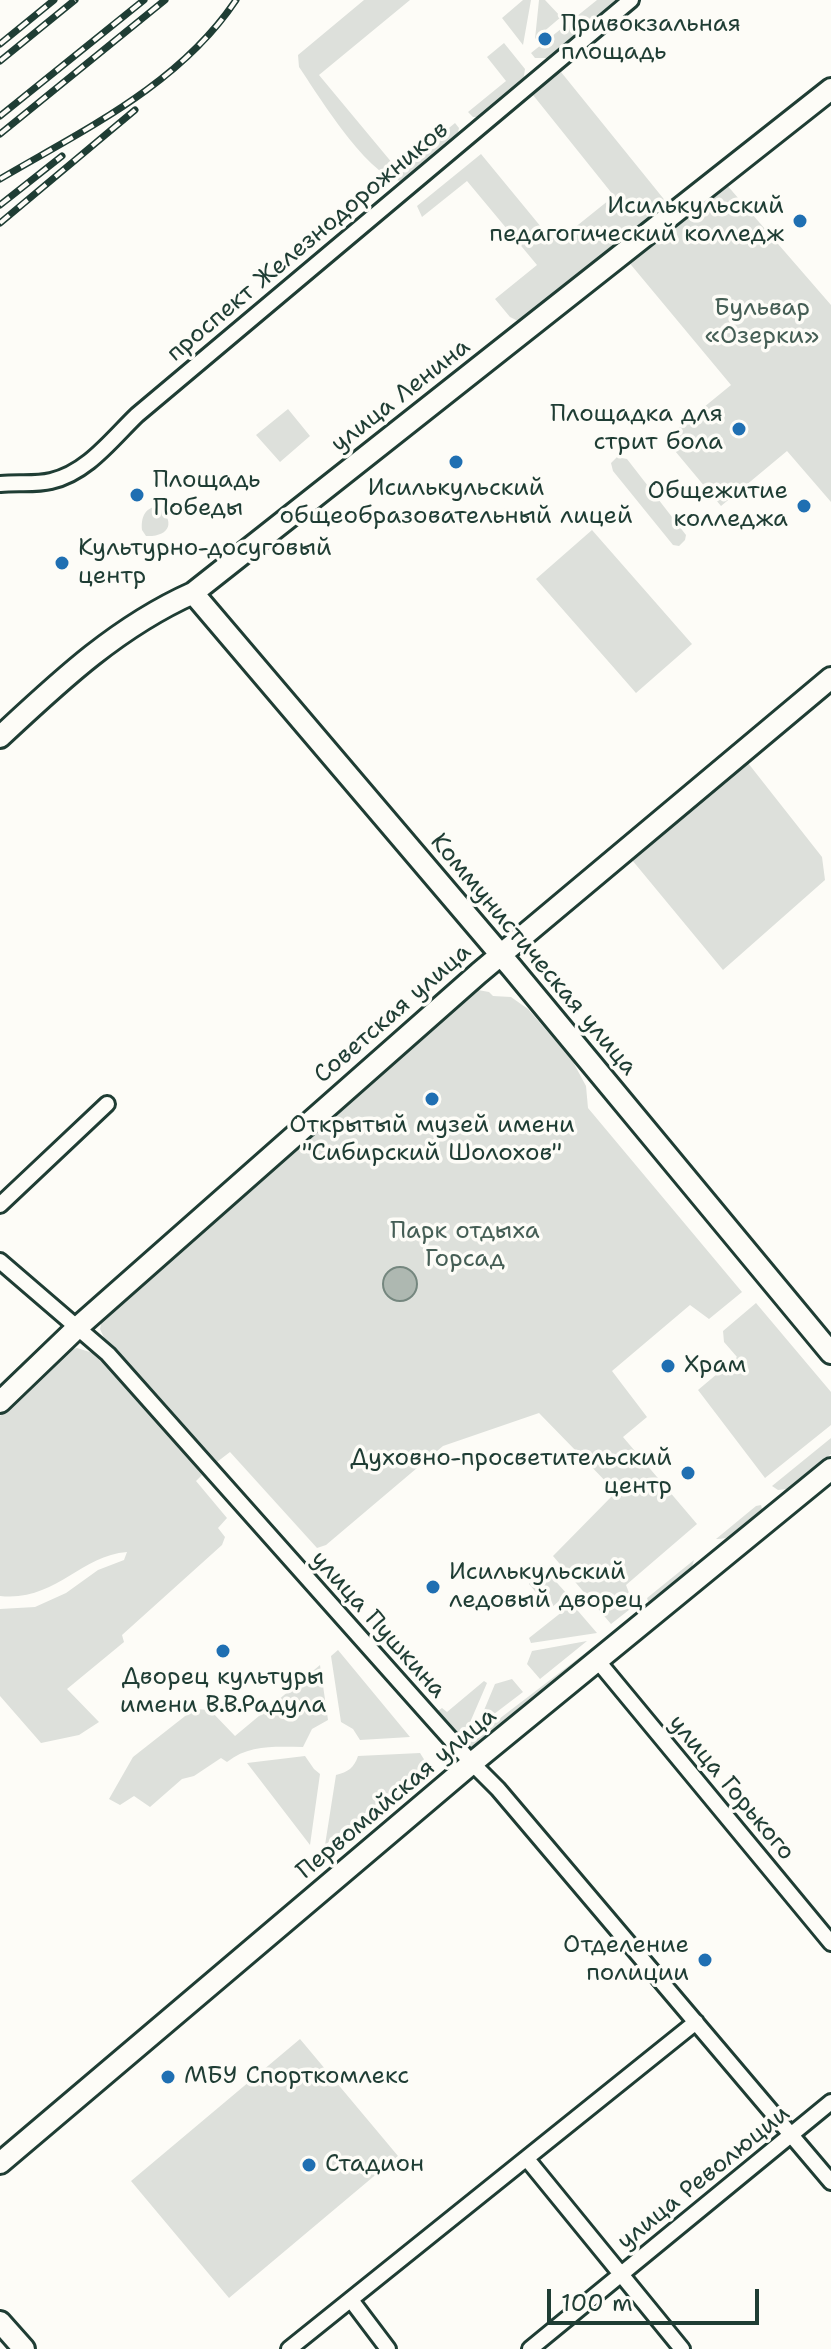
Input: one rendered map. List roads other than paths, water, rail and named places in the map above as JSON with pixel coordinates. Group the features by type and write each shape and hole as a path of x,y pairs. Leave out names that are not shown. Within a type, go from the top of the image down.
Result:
{"street":[{"name":"проспект Железнодорожников","path":"0,484 48,482 69,476 91,460 137,415 631,0"},
{"name":"улица Ленина","path":"0,737 57,683 131,625 162,606 193,593 831,89"},
{"name":"Коммунистическая улица","path":"193,593 501,955 831,1353"},
{"name":"Советская улица","path":"0,1402 78,1327 501,955 831,678"},
{"path":"0,1205 107,1104"},
{"name":"улица Пушкина","path":"0,1261 108,1354 177,1429 498,1789 831,2182"},
{"name":"Первомайская улица","path":"0,2163 472,1763 831,1469"},
{"name":"улица Горького","path":"597,1660 831,1943"},
{"path":"289,2349 696,2022"},
{"name":"улица Революции","path":"530,2349 831,2102"},
{"path":"527,2159 682,2349"},
{"path":"351,2300 388,2349"},
{"path":"0,2322 24,2349"}],"railway":[{"path":"0,44 54,0"},
{"path":"0,61 75,0"},
{"path":"0,116 144,0"},
{"path":"0,134 165,0"},
{"path":"0,179 97,123 159,81 213,30 236,0"},
{"path":"0,223 135,110"},
{"path":"0,205 62,156"}],"place":[{"name":"Привокзальная площадь","path":"545,39"},
{"name":"Исилькульский педагогический колледж","path":"800,221"},
{"name":"Площадка для стрит бола","path":"739,429"},
{"name":"Исилькульский общеобразовательный лицей","path":"456,462"},
{"name":"Площадь Победы","path":"137,495"},
{"name":"Общежитие колледжа","path":"804,506"},
{"name":"Культурно-досуговый центр","path":"62,563"},
{"name":"Открытый музей имени \"Сибирский Шолохов\"","path":"432,1099"},
{"name":"Храм","path":"668,1366"},
{"name":"Духовно-просветительский центр","path":"688,1473"},
{"name":"Исилькульский ледовый дворец","path":"433,1587"},
{"name":"Дворец культуры имени В.В.Радула","path":"223,1651"},
{"name":"Отделение полиции","path":"705,1960"},
{"name":"МБУ Спорткомлекс","path":"168,2077"},
{"name":"Стадион","path":"309,2165"}],"park label":[{"name":"Бульвар «Озерки»","path":"762,323"},
{"name":"Парк отдыха Горсад","path":"465,1246"}]}
